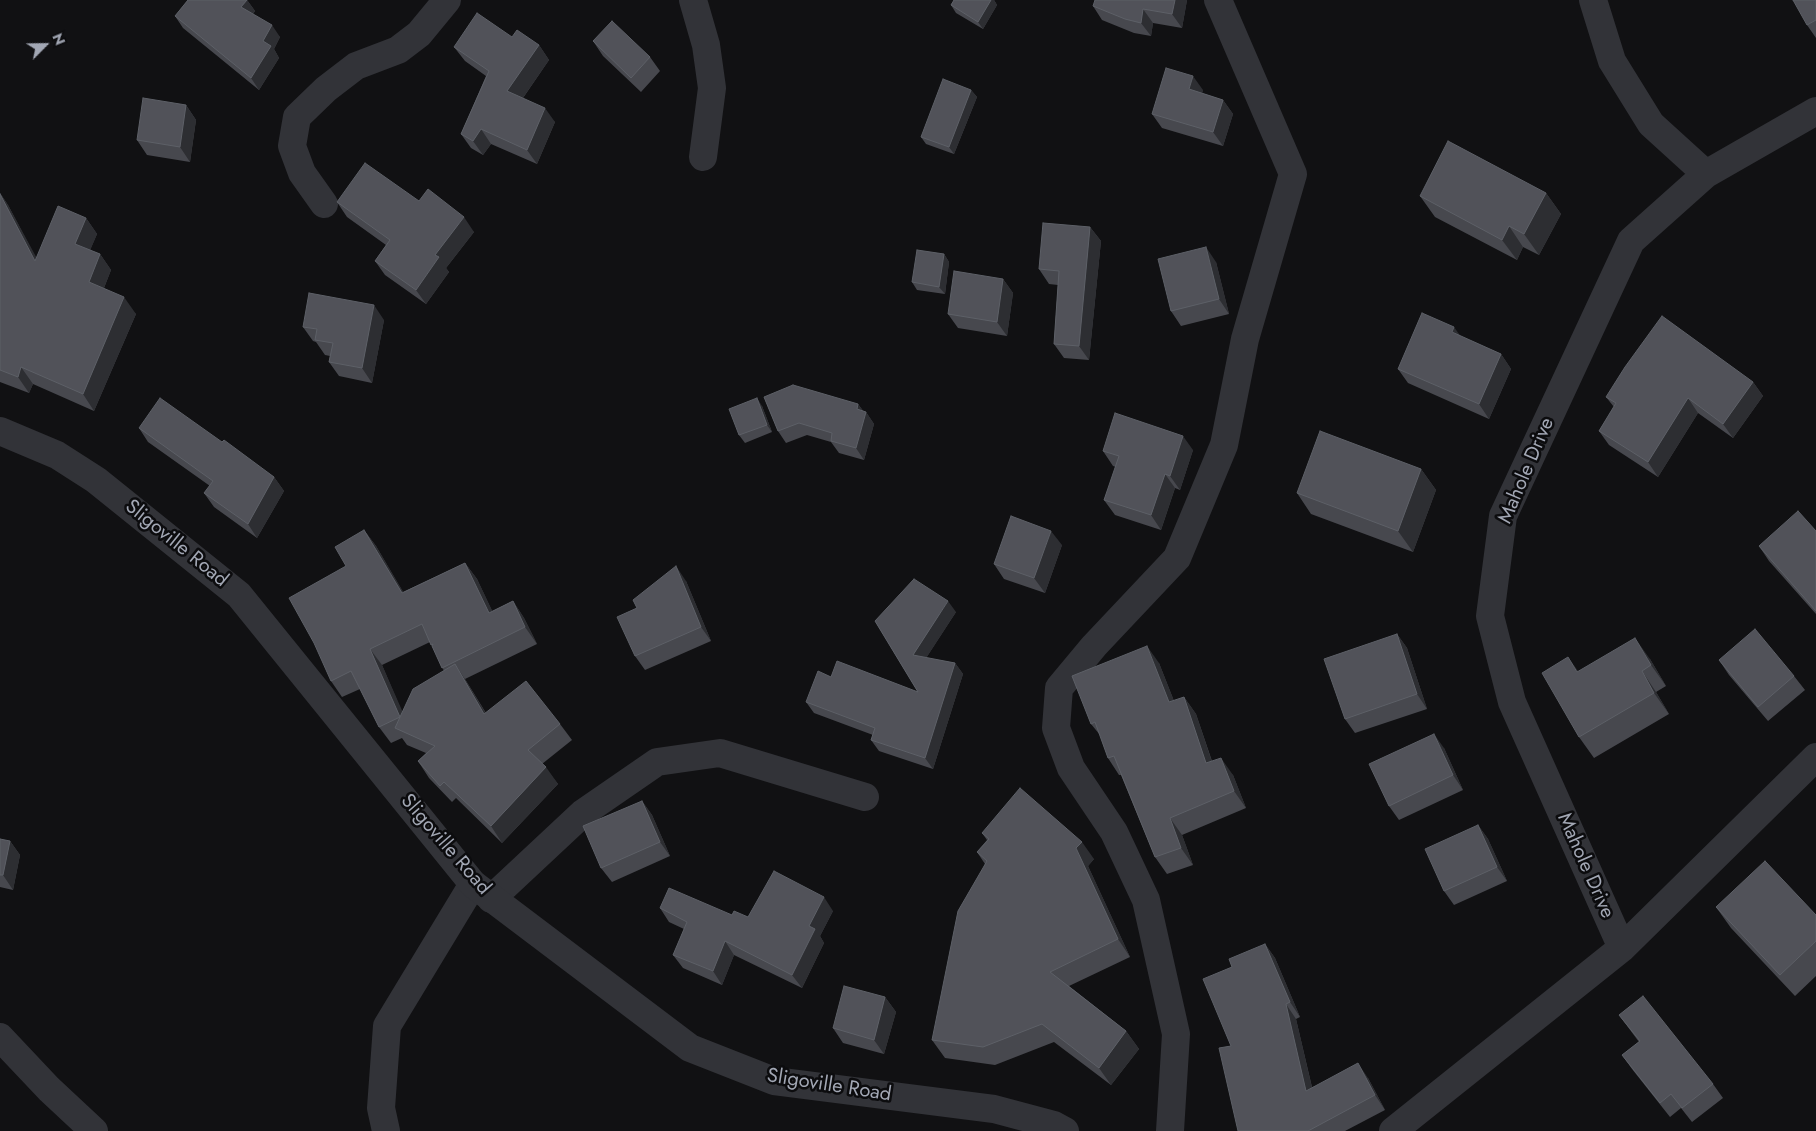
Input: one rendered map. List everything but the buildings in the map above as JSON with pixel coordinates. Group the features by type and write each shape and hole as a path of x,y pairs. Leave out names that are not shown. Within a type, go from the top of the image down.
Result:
{"street":[{"path":"324,204 302,173 292,146 297,117 326,89 356,66 398,50 419,34 447,0"},
{"path":"693,0 706,46 712,88 703,157"},
{"path":"1170,1131 1176,1034 1146,900 1114,832 1071,768 1056,728 1059,688 1094,646 1177,558 1224,445 1245,339 1293,174 1218,0"},
{"path":"1593,0 1612,60 1651,124 1706,174"},
{"name":"Mahole Drive","path":"1622,948 1512,702 1490,616 1503,516 1631,241 1706,174 1816,111"},
{"name":"Sligoville Road","path":"0,431 57,454 96,480 239,595 482,891 690,1048 774,1081 994,1108 1054,1125 1065,1131"},
{"path":"386,1131 381,1108 387,1026 482,891 583,813 657,762 720,753 865,797"},
{"name":"Mahole Drive","path":"1393,1131 1622,948 1816,757"},
{"path":"0,1037 49,1089 94,1131"}]}
